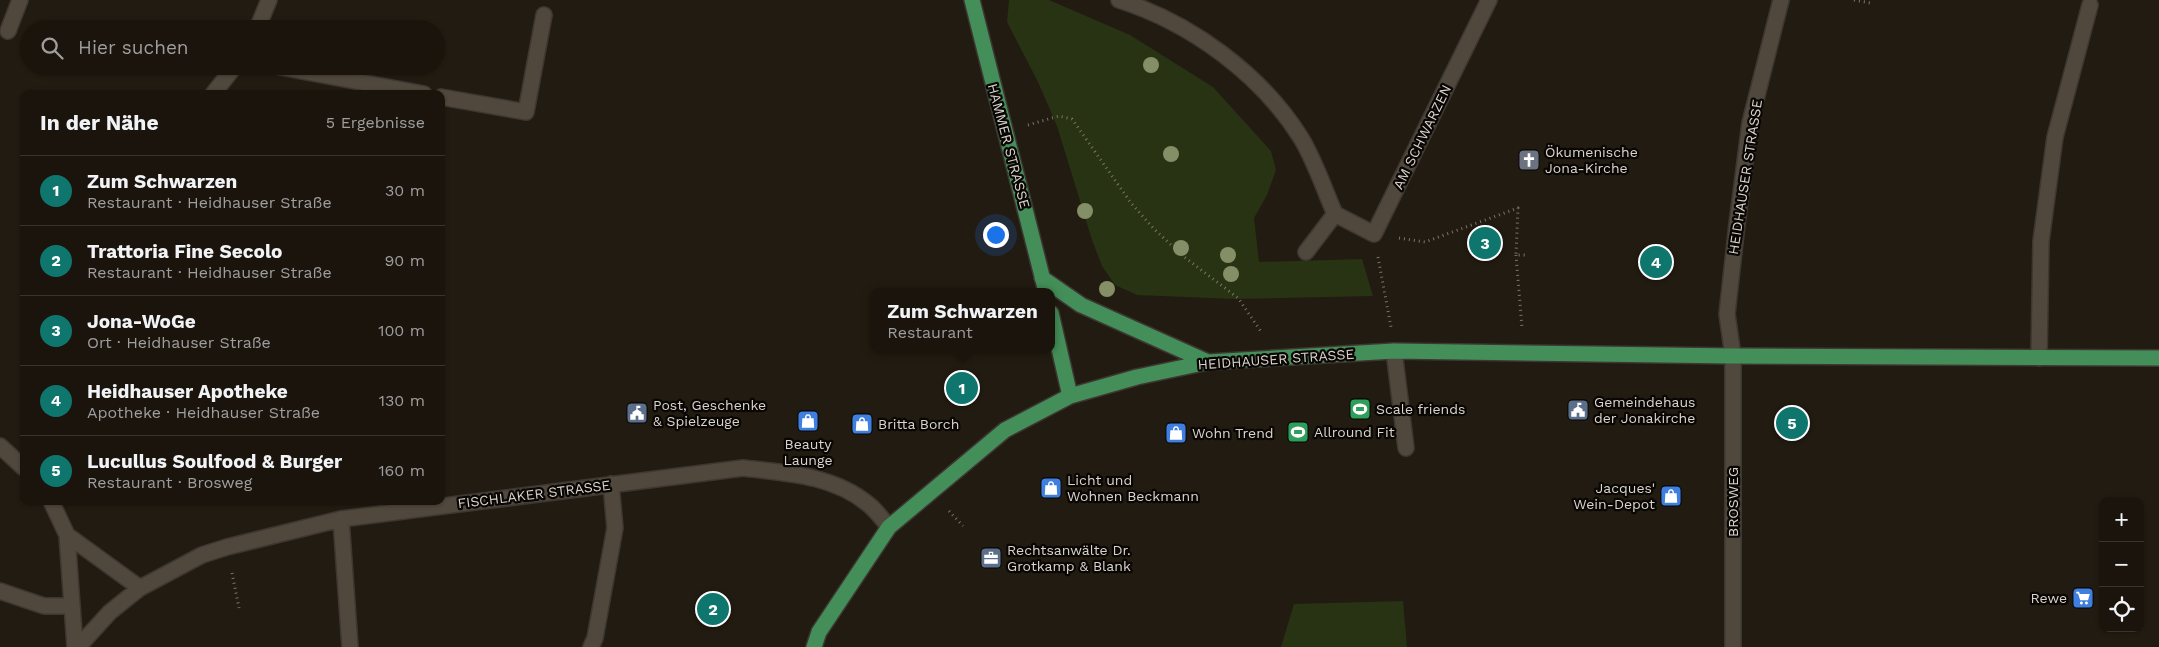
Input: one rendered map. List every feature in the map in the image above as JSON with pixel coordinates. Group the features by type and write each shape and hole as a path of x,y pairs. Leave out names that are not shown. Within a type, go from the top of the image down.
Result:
{"main road":[{"name":"HAMMER STRASSE","path":"972,0 981,43 1044,285"},
{"path":"1055,291 1080,305 1208,362"},
{"path":"1055,330 1070,396"},
{"name":"HEIDHAUSER STRASSE","path":"814,647 820,632 889,526 1005,430 1070,396 1137,377 1208,362 1394,351 1733,356 2159,358"}],"street":[{"path":"8,31 20,0"},
{"path":"261,20 270,0"},
{"path":"1120,0 1187,30 1239,66 1283,113 1301,138 1313,161 1335,214 1374,234"},
{"name":"AM SCHWARZEN","path":"1374,234 1489,0"},
{"name":"HEIDHAUSER STRASSE","path":"1733,356 1727,314 1750,124 1781,0"},
{"path":"2039,358 2041,242 2055,137 2090,5"},
{"path":"445,98 526,112 544,16"},
{"path":"216,90 227,75"},
{"path":"323,75 403,90"},
{"path":"1306,252 1335,214"},
{"path":"1394,351 1406,448"},
{"name":"BROSWEG","path":"1733,356 1733,647"},
{"path":"0,446 20,464"},
{"name":"FISCHLAKER STRASSE","path":"77,647 110,612 140,588 202,555 227,547 341,520 743,468 806,476 843,487 868,504 889,526"},
{"path":"591,647 595,638 615,528 611,484"},
{"path":"53,505 67,535 77,647"},
{"path":"341,520 350,647"},
{"path":"67,535 140,588"},
{"path":"0,591 44,606 72,606"}],"path":[{"path":"1854,0 1870,2 1871,0"},
{"path":"1005,132 1059,116 1072,120 1131,203 1183,256 1238,298 1279,358"},
{"path":"1394,351 1390,317 1374,234 1425,242 1518,208 1516,255 1525,353"},
{"path":"1516,255 1527,255"},
{"path":"227,547 240,608"}],"green space":[{"path":"1009,0 1049,0 1130,35 1213,87 1271,151 1276,170 1267,195 1254,218 1259,262 1362,259 1373,296 1234,299 1137,295 1115,285 1102,266 1092,240 1057,126 1038,82 1007,22"},
{"path":"1403,601 1407,647 1281,647 1294,604"}],"place":[{"name":"Ökumenische Jona-Kirche","path":"1529,160"},
{"name":"Jona-WoGe","path":"1485,243"},
{"name":"Heidhauser Apotheke","path":"1656,262"},
{"name":"Zum Schwarzen","path":"962,388"},
{"name":"Scale friends","path":"1360,409"},
{"name":"Gemeindehaus der Jonakirche","path":"1578,410"},
{"name":"Post, Geschenke & Spielzeuge","path":"637,413"},
{"name":"Beauty Launge","path":"808,421"},
{"name":"Lucullus Soulfood & Burger","path":"1792,423"},
{"name":"Britta Borch","path":"862,424"},
{"name":"Allround Fit","path":"1298,432"},
{"name":"Wohn Trend","path":"1176,433"},
{"name":"Licht und Wohnen Beckmann","path":"1051,488"},
{"name":"Jacques' Wein-Depot","path":"1671,496"},
{"name":"Rechtsanwälte Dr. Grotkamp & Blank","path":"991,558"},
{"name":"Rewe","path":"2083,598"},
{"name":"Trattoria Fine Secolo","path":"713,609"}]}
